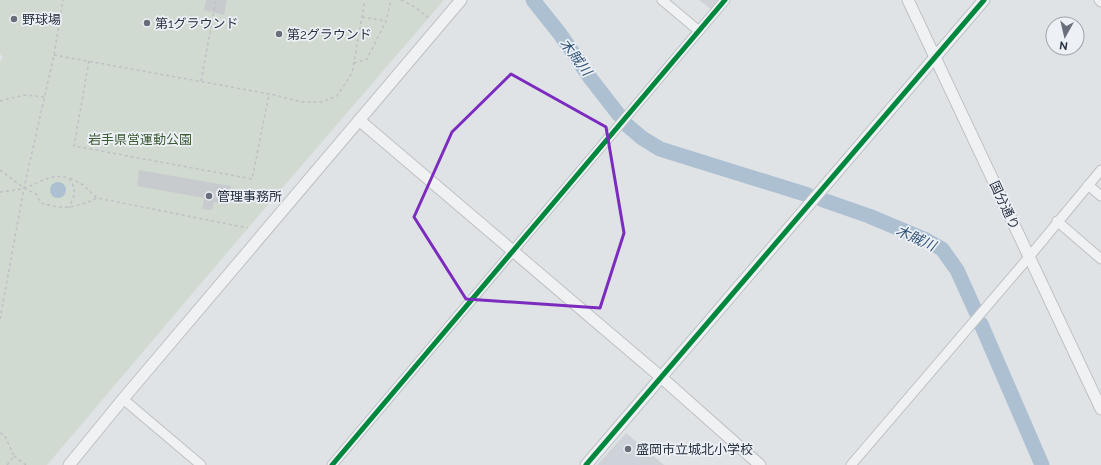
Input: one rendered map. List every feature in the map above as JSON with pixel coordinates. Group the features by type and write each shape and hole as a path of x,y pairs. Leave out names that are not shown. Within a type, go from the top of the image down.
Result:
{"street":[{"path":"69,465 123,399 461,0"},
{"path":"662,0 698,31"},
{"path":"332,465 725,0"},
{"name":"国分通り","path":"908,0 1101,409"},
{"path":"586,465 984,0"},
{"path":"359,120 662,378 760,465"},
{"path":"850,465 1029,257 1057,221 1101,170"},
{"path":"1088,185 1101,196"},
{"path":"1057,221 1101,259"},
{"path":"123,399 201,465"}],"path":[{"path":"0,319 24,188 54,55 63,0"},
{"path":"201,81 216,0"},
{"path":"54,55 201,81 269,94 301,102 321,102 337,96 352,73 365,0"},
{"path":"354,63 367,59 386,21 391,0"},
{"path":"401,0 415,7 438,26"},
{"path":"362,17 386,21"},
{"path":"89,61 74,146 244,178 252,179 269,94"},
{"path":"0,101 24,95 45,97"},
{"path":"0,170 24,188 36,194 41,203 55,208 69,208 84,204 97,198"},
{"path":"0,192 24,188 51,177 61,176 83,185 97,198 248,228"},
{"path":"69,178 75,187 74,196 69,208"},
{"path":"0,433 5,436 14,456 26,465"},
{"path":"7,465 14,456"}],"highlighted area":[{"path":"511,74 606,127 624,233 600,308 466,299 414,217 452,132"}],"shaded area":[{"path":"699,0 719,0 711,9"},
{"name":"盛岡市立城北小学校","path":"626,433 664,465 597,465"}],"green space":[{"name":"岩手県営運動公園","path":"0,0 444,0 47,465 0,465 0,61 3,57 0,54"}],"water":[{"path":"58,182 64,184 66,190 64,196 58,198 52,196 50,190 52,184"}],"building":[{"path":"206,0 227,0 224,15 204,10"},
{"name":"管理事務所","path":"139,170 231,186 228,205 214,202 212,210 202,209 204,198 137,186"}],"waterway":[{"name":"木賊川","path":"533,0 560,34 591,79 619,115"},
{"name":"木賊川","path":"628,126 642,138 660,149 808,195"},
{"name":"木賊川","path":"823,200 869,216 926,240 942,249 957,270 976,312"},
{"name":"木賊川","path":"981,324 1042,465"}],"cycle path":[{"path":"332,465 725,0"},
{"path":"586,465 984,0"}],"place":[{"name":"野球場","path":"14,19"},
{"name":"第1グラウンド","path":"147,23"},
{"name":"第2グラウンド","path":"279,34"},
{"name":"管理事務所","path":"209,196"},
{"name":"盛岡市立城北小学校","path":"628,449"}]}
